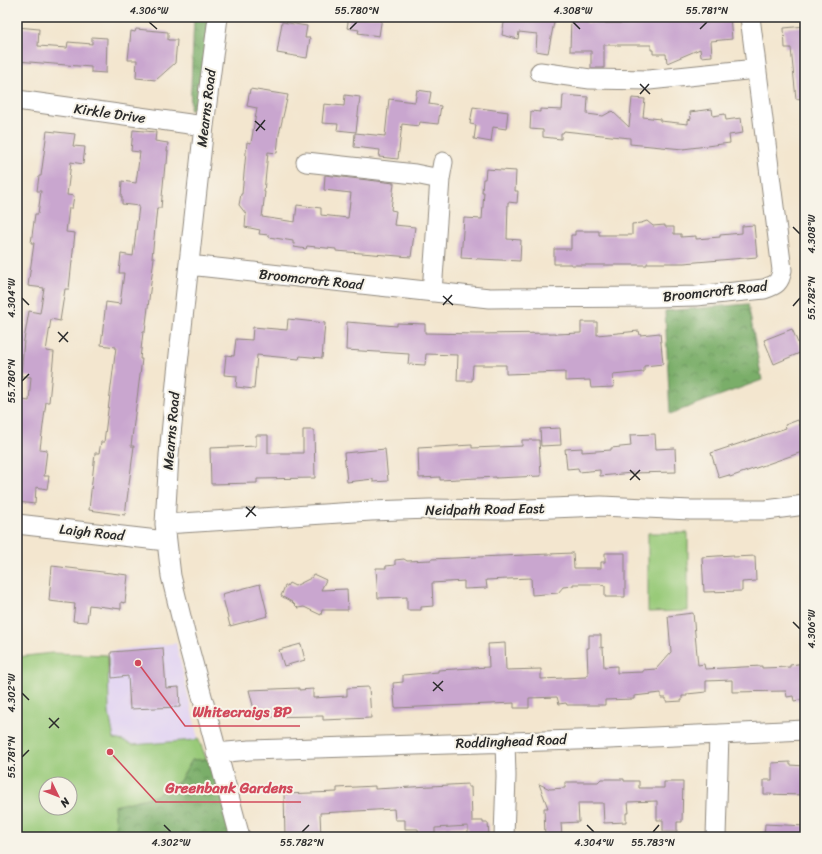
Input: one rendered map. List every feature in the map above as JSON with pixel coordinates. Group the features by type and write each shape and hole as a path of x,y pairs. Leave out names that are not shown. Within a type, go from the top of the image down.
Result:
{"street":[{"name":"Mearns Road","path":"218,17 204,126 173,412 166,495 165,532 171,576 180,614 240,837"},
{"name":"Broomcroft Road","path":"189,265 489,298 615,298 696,296 764,289 774,286 780,279 782,270 750,17"},
{"path":"540,71 590,79 649,80 756,69"},
{"name":"Kirkle Drive","path":"17,100 204,126"},
{"path":"306,162 415,174 442,170 432,292"},
{"name":"Neidpath Road East","path":"165,532 423,509 501,510 601,506 691,510 759,510 805,505"},
{"name":"Laigh Road","path":"17,524 165,532"},
{"name":"Roddinghead Road","path":"216,752 805,730"},
{"path":"716,837 719,734"},
{"path":"504,837 506,776 505,741"}],"shaded area":[{"path":"176,643 198,738 195,740 133,745 114,739 109,713 109,651"}],"green space":[{"path":"194,17 209,17 199,103 190,111"},
{"path":"748,304 762,380 670,414 665,311"},
{"path":"648,533 688,533 688,611 648,612"},
{"path":"52,653 108,655 109,713 114,739 133,745 195,740 198,738 222,797 233,837 17,837 17,657"},
{"path":"207,759 222,797 233,837 117,837 114,806 155,796 179,782 192,760"}],"building":[{"path":"349,17 382,17 379,36 358,33 359,30 347,28"},
{"path":"505,17 555,17 548,53 536,51 537,34 519,32 518,39 502,35"},
{"path":"571,17 586,17 586,23 627,23 627,19 653,20 653,17 730,17 732,39 711,41 712,56 701,57 700,49 667,63 666,54 653,54 651,45 604,45 604,68 591,68 591,51 570,51"},
{"path":"282,22 307,26 305,38 310,38 307,58 277,53"},
{"path":"805,26 805,98 796,99 791,48 785,48 784,28"},
{"path":"17,27 39,29 38,46 67,48 68,42 92,44 92,37 107,38 106,73 91,72 91,67 17,61"},
{"path":"136,29 168,32 168,40 177,40 175,63 156,80 136,78 137,60 128,60 131,31 135,32"},
{"path":"250,89 288,95 279,134 277,153 268,152 262,217 295,222 297,205 321,208 321,215 348,218 351,193 324,190 325,175 394,183 391,210 396,211 394,225 415,227 411,257 336,251 336,249 307,246 306,249 294,247 295,244 293,244 293,241 269,237 269,235 259,234 260,230 245,227 246,214 239,205 242,194 247,142 251,143 257,108 247,106"},
{"path":"417,90 431,92 429,104 441,106 438,124 420,122 419,126 402,124 398,159 379,157 380,150 354,147 355,133 385,136 389,99 415,102"},
{"path":"345,95 360,97 356,132 337,130 338,124 322,123 324,104 344,106"},
{"path":"563,95 588,97 587,114 603,116 612,111 629,127 632,98 645,99 643,117 660,119 660,121 688,124 688,120 691,119 690,112 712,109 713,116 725,114 726,120 741,118 743,133 729,135 730,143 683,149 630,144 630,138 564,131 561,133 561,139 543,137 543,130 530,129 531,111 540,112 540,109 562,110"},
{"path":"473,107 508,112 506,129 493,127 491,142 474,139 476,125 470,124"},
{"path":"133,130 156,132 155,141 168,143 168,151 167,164 165,164 161,208 157,208 152,258 154,258 145,332 143,332 140,359 142,359 131,446 134,446 125,515 89,510 95,453 99,453 101,442 104,442 116,347 101,345 106,302 120,304 124,273 119,273 121,254 133,256 139,206 122,204 121,197 122,181 136,183 140,152 131,151"},
{"path":"47,131 75,134 73,146 85,147 83,164 71,162 67,195 74,196 72,208 69,208 66,232 75,233 69,289 65,289 60,321 51,319 46,351 54,352 49,402 46,402 40,449 47,450 44,476 49,476 47,489 36,487 35,504 17,502 17,399 29,401 31,377 21,376 24,340 29,311 40,313 44,288 28,286 34,243 31,243 35,214 38,214 41,191 37,191 39,176 41,176"},
{"path":"486,169 516,171 515,191 518,191 517,203 508,202 507,239 521,240 520,261 461,258 464,218 482,219 484,192 482,192 483,179 485,179"},
{"path":"647,221 653,226 665,225 665,227 674,227 674,234 681,234 681,237 696,236 696,239 742,233 742,226 754,225 757,257 684,263 647,263 647,265 554,264 554,249 571,249 571,235 575,235 575,231 599,231 599,235 632,235 632,224"},
{"path":"288,319 325,323 322,358 300,356 299,359 257,355 254,389 236,387 237,376 224,375 226,355 234,356 236,339 252,340 253,327 287,330"},
{"path":"347,322 397,326 397,323 425,324 425,333 556,334 581,333 581,322 597,322 597,335 639,331 640,335 660,333 663,364 644,366 644,372 613,375 614,387 591,388 590,380 565,381 565,372 506,374 506,365 473,365 472,381 457,381 458,355 426,354 425,365 408,364 409,354 346,350"},
{"path":"792,329 802,352 774,364 764,340"},
{"path":"798,420 802,431 805,430 805,451 730,477 729,475 719,478 711,453 786,428 785,425"},
{"path":"560,428 561,445 541,446 540,429"},
{"path":"303,430 314,430 315,478 257,479 257,483 211,484 210,448 256,446 256,435 268,435 268,453 303,453"},
{"path":"655,434 656,449 675,448 676,472 632,473 600,476 600,470 579,472 578,468 567,469 565,449 582,448 582,452 611,450 611,448 631,446 630,435"},
{"path":"522,440 539,440 541,476 440,480 440,477 419,478 418,448 472,445 472,448 522,446"},
{"path":"385,449 388,481 373,482 373,479 347,482 344,453"},
{"path":"573,553 574,568 601,568 601,562 605,562 605,553 625,553 625,597 605,597 605,586 601,584 573,584 573,586 563,587 558,593 532,595 531,578 486,580 487,588 464,589 464,581 432,583 433,606 421,607 421,610 407,610 407,597 378,598 376,568 386,568 386,566 395,565 395,560 404,559 407,561"},
{"path":"733,555 733,557 755,556 756,581 742,582 742,591 704,592 702,557"},
{"path":"52,566 128,575 125,603 121,602 121,609 89,605 87,622 73,621 75,604 49,601"},
{"path":"313,574 326,580 321,590 347,589 348,610 322,610 321,615 304,607 298,608 292,602 281,596 285,586 289,583 295,586 311,578"},
{"path":"260,584 268,616 230,626 222,594"},
{"path":"693,613 698,665 704,664 705,669 762,666 762,668 790,667 790,665 805,663 805,699 794,701 793,696 787,697 786,691 732,692 732,680 706,681 706,692 687,694 687,696 682,696 682,701 666,702 666,698 661,698 661,693 634,696 634,699 605,700 605,705 559,704 557,697 529,698 529,708 514,708 514,703 395,708 393,683 403,682 403,675 438,672 438,670 489,667 488,644 505,643 506,670 541,669 541,679 586,677 586,675 588,675 587,648 589,648 589,635 601,635 601,648 603,647 604,667 617,666 617,673 643,672 643,670 656,669 671,652 668,616"},
{"path":"301,644 305,660 284,666 279,650"},
{"path":"163,648 166,688 179,687 180,707 130,709 128,676 112,678 111,652"},
{"path":"369,687 371,718 323,720 323,716 256,717 249,690 299,688 299,690 313,689 313,698 347,696 347,688"},
{"path":"790,762 790,765 805,766 805,795 764,794 764,780 772,780 772,763"},
{"path":"601,779 624,779 624,781 639,781 639,788 664,788 664,782 683,782 682,822 677,822 677,831 663,831 663,820 657,820 657,801 628,802 629,813 626,813 626,822 604,823 603,803 578,803 579,822 561,823 562,837 545,837 544,808 548,808 539,784 550,789 565,788 565,782 598,782"},
{"path":"468,784 468,787 471,787 472,821 483,821 483,823 488,823 489,836 468,837 468,826 435,828 435,837 419,837 418,829 405,829 405,820 395,820 394,809 320,813 321,837 285,837 284,794 337,792 337,788 375,786 375,789"},
{"path":"765,824 805,826 805,837 764,837"}],"place":[{"name":"Whitecraigs BP","path":"138,663"},
{"name":"Greenbank Gardens","path":"110,752"}]}
